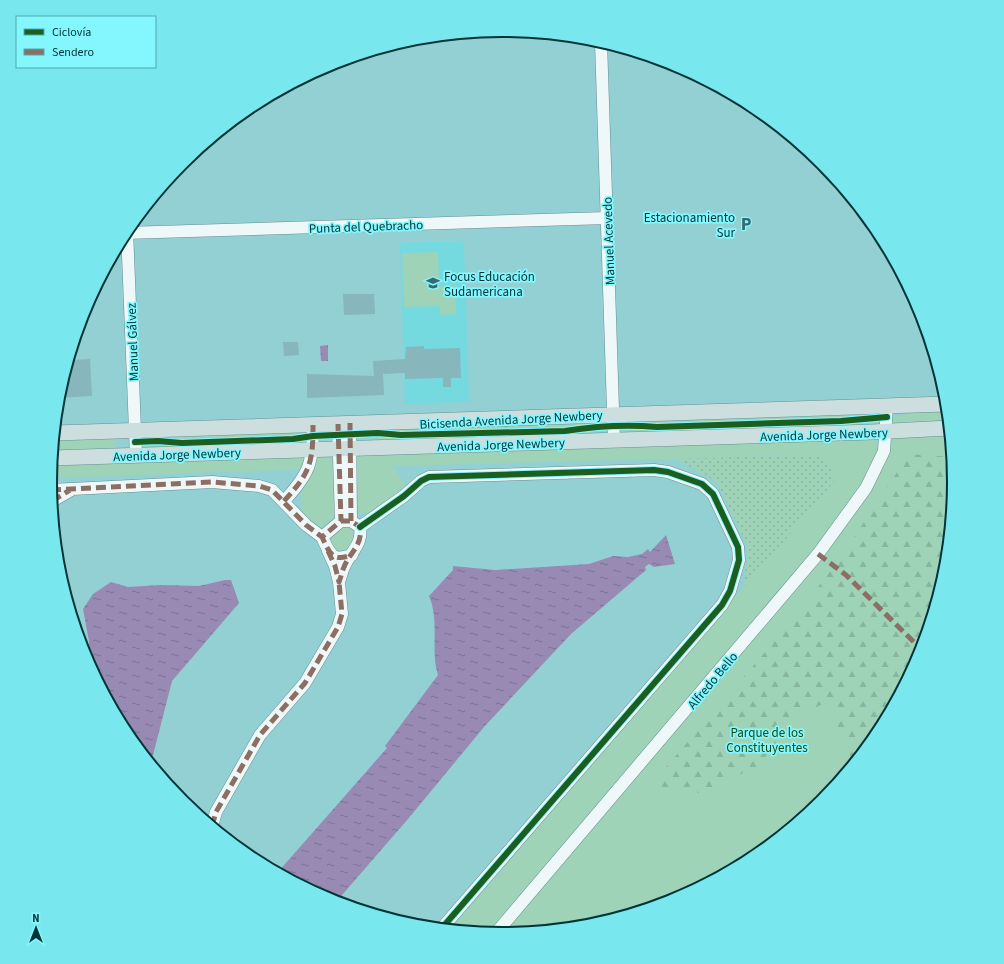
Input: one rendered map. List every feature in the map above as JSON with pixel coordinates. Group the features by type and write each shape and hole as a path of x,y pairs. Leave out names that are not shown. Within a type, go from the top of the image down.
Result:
{"main road":[{"name":"Avenida Jorge Newbery","path":"60,433 940,404"},
{"name":"Avenida Jorge Newbery","path":"58,458 886,432 943,428"}],"street":[{"name":"Manuel Acevedo","path":"601,49 614,440"},
{"name":"Punta del Quebracho","path":"134,232 607,218"},
{"name":"Manuel Gálvez","path":"127,242 136,455"},
{"name":"Alfredo Bello","path":"501,927 818,554 866,488 884,451 887,406"},
{"path":"339,582 344,566 359,544 361,534 351,523 344,424"},
{"path":"284,501 302,482 308,469 314,450 314,425"},
{"path":"322,537 404,496 421,481 430,477 654,470 668,472 702,484 713,494 738,547 739,560 730,591 722,605 446,923"},
{"path":"57,490 212,482 240,483 259,486 272,490 306,525 322,537 335,566 339,582 342,614 338,627 305,683 260,735 216,812 214,821"},
{"path":"58,498 72,490"},
{"path":"328,551 334,558 342,559 352,555"}],"shaded area":[{"name":"Focus Educación Sudamericana","path":"464,241 469,402 405,404 400,243"}],"green space":[{"path":"438,252 439,286 455,286 456,314 440,315 440,306 404,307 402,253"},
{"name":"Parque de los Constituyentes","path":"940,409 946,453 947,482 943,540 932,597 913,652 887,705 855,753 817,797 795,817 749,852 699,881 672,893 617,912 560,923 531,926 502,927 455,924 836,479 822,455 393,466 405,485 403,491 371,514 358,511 356,509 327,526 321,526 308,520 301,511 301,493 314,469 57,478 58,458 885,432 887,417 905,416 909,411"},
{"path":"866,414 867,419 861,425 639,432 635,431 634,423 637,420"},
{"path":"591,422 594,424 595,428 593,432 380,440 377,438 376,433 379,429"},
{"path":"312,431 313,443 159,447 156,444 160,435"},
{"path":"112,438 116,443 111,449 58,450 59,439"},
{"path":"909,454 946,457 946,511 943,540 932,597 913,652 901,679 872,729 851,758 827,702 798,716 758,766 701,793 649,787 796,616 838,561"},
{"path":"822,455 836,479 744,588 748,547 717,482 676,459"},
{"path":"341,521 361,534 342,559 322,537"}],"water":[{"path":"328,345 328,361 321,361 320,346"},
{"path":"666,535 675,564 654,567 649,564 645,567 646,570 571,634 484,727 408,819 341,896 305,881 281,868 387,748 385,746 438,675 435,656 434,616 429,596 453,570 453,566 495,570 589,564 613,556 628,557 642,554 648,549 650,552"},
{"path":"231,580 239,603 172,681 152,757 132,729 103,679 89,646 83,609 93,594 111,582 128,587 160,585 199,586"}],"building":[{"path":"343,294 374,294 375,314 344,315"},
{"path":"283,342 298,342 299,355 284,356"},
{"path":"424,346 424,349 460,348 461,378 451,378 451,387 443,387 443,378 405,379 405,373 383,374 384,395 307,398 307,374 374,376 373,361 405,359 406,347"},
{"path":"90,359 92,396 66,398 74,360"}],"marked path":[{"path":"350,423 351,521"},
{"path":"338,424 341,521"},
{"path":"284,501 305,475 311,458 313,425"},
{"path":"57,490 212,482 259,486 272,490 306,525 322,537"},
{"path":"58,498 70,490"},
{"path":"328,551 335,566 339,582 344,567 347,562 349,557 352,552 358,544 360,539 360,527 351,521 341,521 322,537 332,555 340,558 345,557 352,555"},
{"path":"818,554 846,575 916,644"},
{"path":"214,821 216,812 260,735 305,683 338,627 342,614 339,582"}],"cycle path":[{"name":"Bicisenda Avenida Jorge Newbery","path":"135,442 158,441 182,443 293,439 313,436 378,433 401,435 565,431 611,426 657,427 841,421 887,417"},
{"path":"360,527 404,496 421,481 429,477 654,470 668,472 702,484 713,494 738,547 739,560 730,591 722,605 446,923"}],"place":[{"name":"Estacionamiento Sur","path":"746,224"},
{"name":"Focus Educación Sudamericana","path":"433,283"}]}
